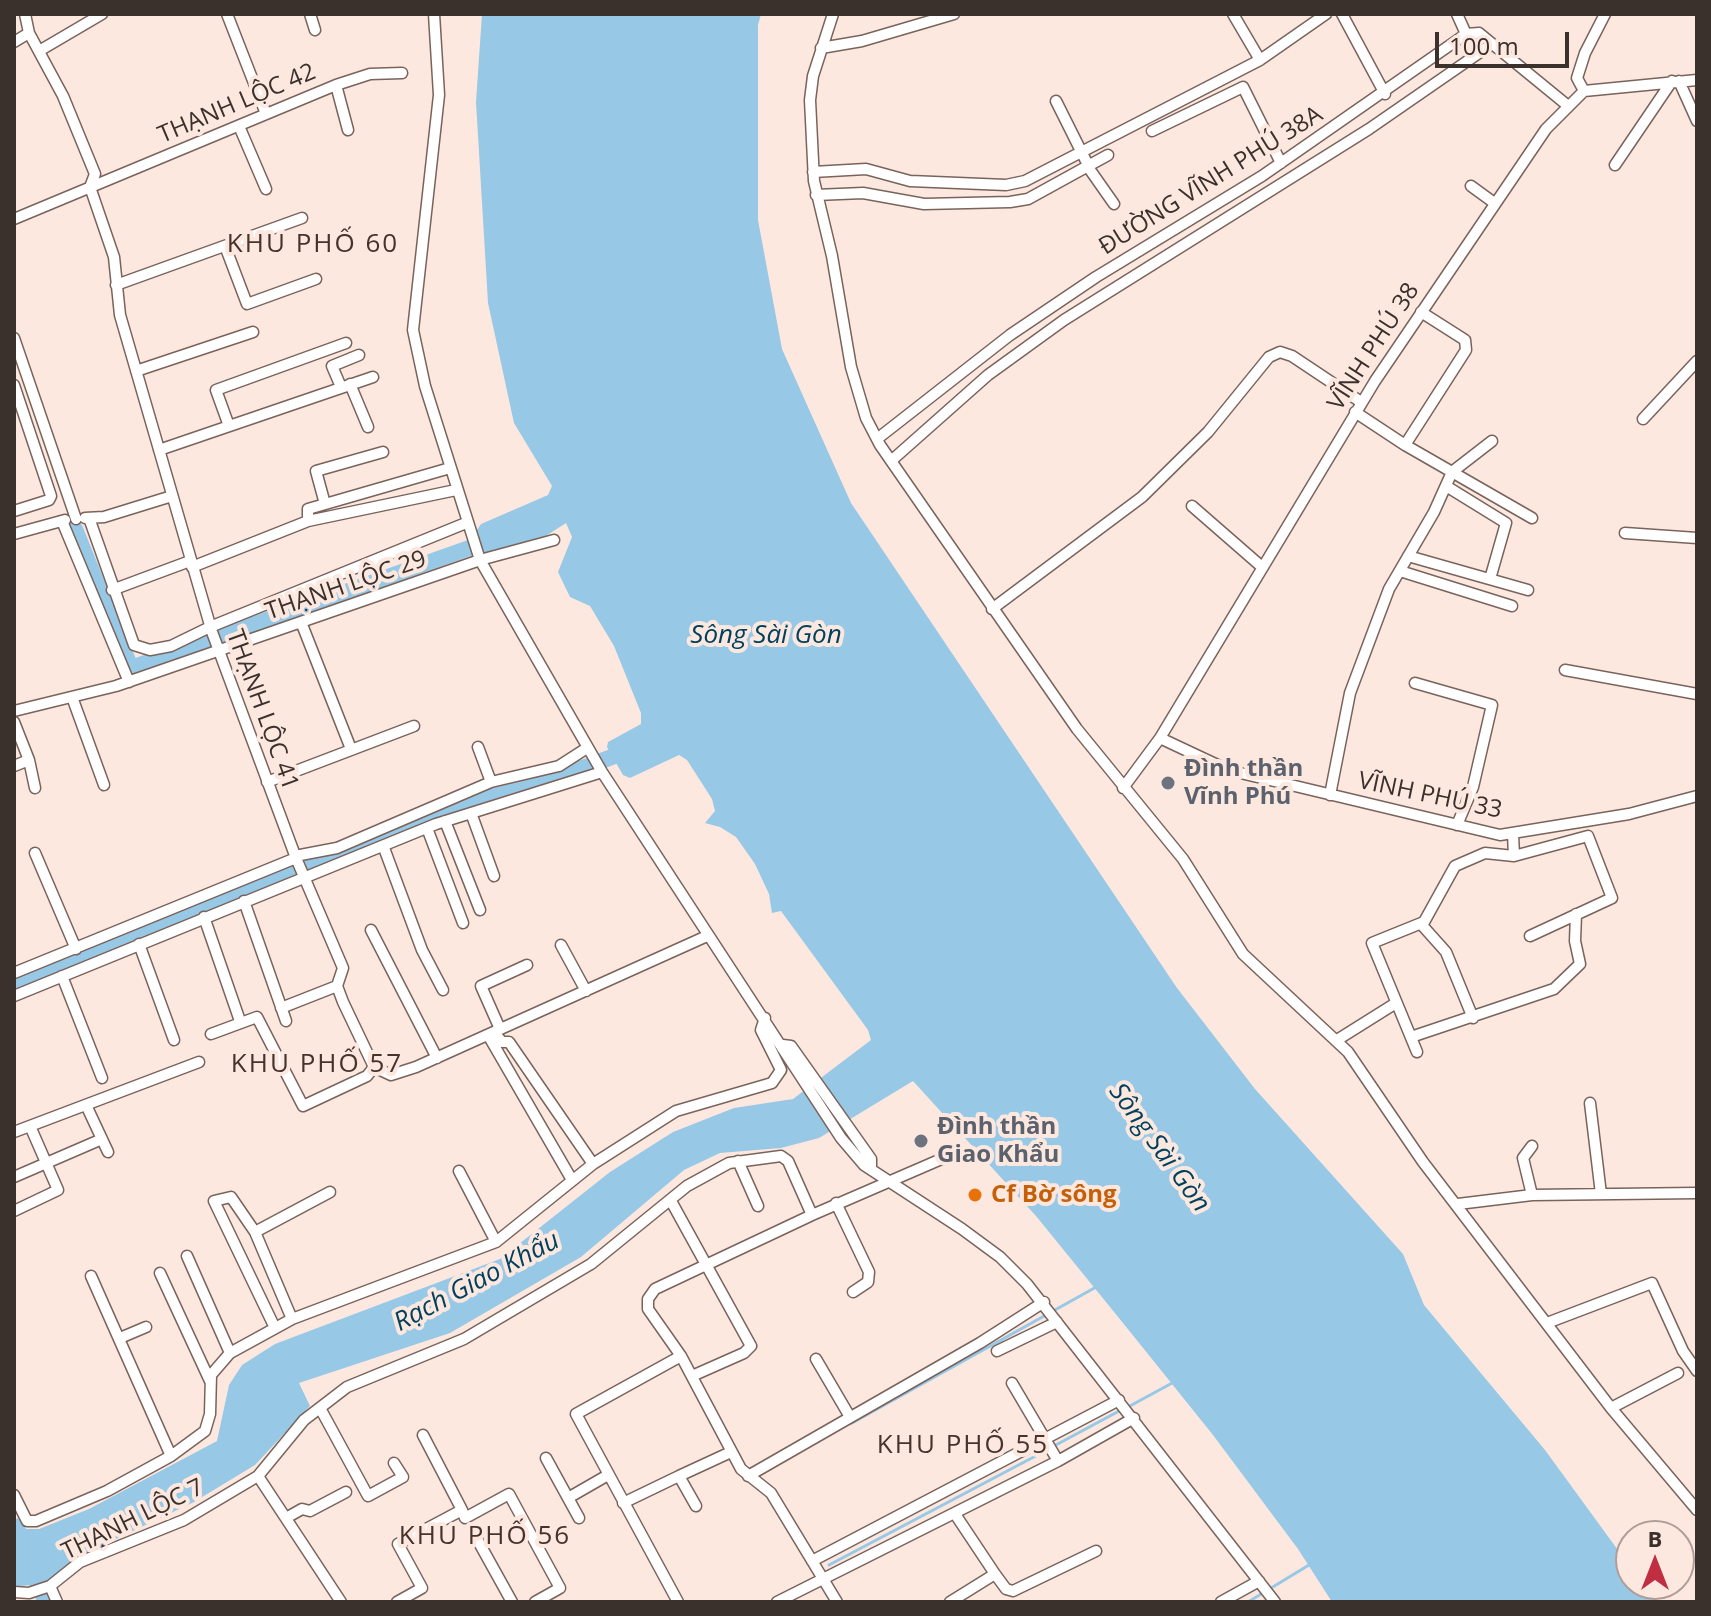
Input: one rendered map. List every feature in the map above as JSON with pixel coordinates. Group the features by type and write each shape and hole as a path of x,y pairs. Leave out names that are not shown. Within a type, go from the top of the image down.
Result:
{"street":[{"name":"THẠNH LỘC 41","path":"25,14 29,33 95,174 90,187 114,257 116,285 136,371 218,651 295,857 343,968 337,986 374,1067"},
{"path":"39,51 102,14"},
{"path":"227,14 266,114"},
{"path":"310,14 315,30"},
{"path":"434,14 439,95 413,330 425,386 480,560 588,750 707,936 783,1045 791,1046 808,1080 845,1134 871,1159 871,1168 1000,1257 1045,1305 1266,1594 1221,1602"},
{"path":"833,14 821,48 810,100 813,172 832,256 851,367 866,418 877,439 992,609 1123,788 1183,859 1243,954 1337,1040 1423,1162 1611,1408 1696,1508"},
{"path":"821,48 862,41 954,14"},
{"path":"1233,14 1260,60"},
{"path":"816,195 863,193 924,204 1028,199 1085,161 1260,60 1326,14"},
{"path":"1342,14 1385,94"},
{"path":"1457,14 1466,34 1479,33 1567,105"},
{"path":"1605,14 1585,53 1577,78 1584,91 1697,80"},
{"path":"14,42 29,33"},
{"name":"ĐƯỜNG VĨNH PHÚ 38A","path":"877,439 1022,327 1096,277 1281,163 1385,94 1466,34"},
{"path":"891,461 988,375 1064,320 1369,129 1492,44"},
{"name":"THẠNH LỘC 42","path":"14,219 336,85 370,74 402,73"},
{"path":"1676,81 1697,121"},
{"path":"1615,165 1676,81"},
{"path":"336,85 348,130"},
{"path":"1152,131 1243,87 1281,163"},
{"name":"VĨNH PHÚ 38","path":"1123,788 1160,738 1358,407 1493,202 1567,105 1584,91"},
{"path":"1056,101 1085,161 1114,204"},
{"path":"239,126 266,189"},
{"path":"813,172 866,169 910,181 1006,185 1108,155"},
{"path":"1471,186 1493,202"},
{"path":"116,285 302,218"},
{"path":"225,246 247,304 316,279"},
{"path":"1405,445 1466,350 1465,340 1421,312"},
{"path":"136,371 253,332"},
{"path":"14,338 76,519"},
{"path":"229,426 216,390 346,343"},
{"path":"992,609 1142,497 1208,432 1269,357 1280,352 1292,356 1405,445 1532,518"},
{"path":"359,355 332,366 368,427"},
{"path":"1643,419 1697,361"},
{"path":"159,450 373,377"},
{"path":"14,385 51,496 49,500 14,511"},
{"path":"1330,795 1350,693 1389,589 1452,472 1492,441"},
{"path":"325,504 316,471 383,452"},
{"path":"308,521 308,509 450,468"},
{"path":"1446,486 1506,523 1490,579"},
{"path":"112,590 308,521 456,490"},
{"path":"14,534 172,496"},
{"path":"1192,506 1262,567"},
{"path":"89,518 134,645 150,650 171,646 467,525"},
{"path":"62,521 129,682"},
{"path":"1625,533 1697,538"},
{"name":"THẠNH LỘC 29","path":"14,711 129,682 480,560 554,540"},
{"path":"1408,556 1528,590"},
{"path":"1400,571 1512,606"},
{"path":"301,622 351,749"},
{"path":"1565,670 1697,694"},
{"path":"1415,683 1492,705 1473,787 1457,825"},
{"path":"72,697 104,785"},
{"path":"14,722 29,760 35,788"},
{"path":"267,782 414,726"},
{"name":"VĨNH PHÚ 33","path":"1160,738 1228,770 1514,837 1629,814 1697,796"},
{"path":"478,747 491,782"},
{"path":"14,973 295,857 337,848 491,782 559,766 588,750"},
{"path":"14,766 29,760"},
{"path":"14,996 445,821 602,772"},
{"path":"471,813 494,876"},
{"path":"445,821 480,910"},
{"path":"427,828 463,923"},
{"path":"1417,1052 1372,943 1421,924 1434,910 1455,866 1485,853 1515,855 1588,836 1612,898 1530,936"},
{"path":"1514,837 1515,855"},
{"path":"384,848 422,950 443,990"},
{"path":"35,853 76,949"},
{"path":"244,901 286,1021"},
{"path":"1411,1037 1554,989 1577,969 1580,955 1575,941 1576,914"},
{"path":"204,917 240,1021"},
{"path":"1421,924 1446,952 1473,1018"},
{"path":"371,930 437,1058"},
{"path":"211,1034 255,1016 303,1106 367,1076 374,1067 391,1075 437,1058 707,936"},
{"path":"139,944 174,1040"},
{"path":"561,945 586,991"},
{"path":"527,965 481,986 494,1032 572,1180"},
{"path":"62,976 102,1078"},
{"path":"281,1008 337,986"},
{"path":"1337,1040 1396,1003"},
{"path":"14,1495 27,1521 36,1521 107,1491 171,1456 205,1431 211,1375 230,1353 292,1319 496,1242 593,1164 676,1111 772,1083 781,1070 761,1030 765,1018"},
{"path":"494,1032 502,1042 509,1042 593,1164"},
{"path":"14,1132 199,1062"},
{"path":"1590,1103 1601,1194"},
{"path":"86,1105 108,1152"},
{"path":"14,1211 56,1193 30,1126"},
{"path":"14,1177 102,1139"},
{"path":"1532,1146 1523,1158 1532,1195"},
{"path":"837,1602 771,1493 748,1476 731,1452 681,1356 648,1309 648,1299 655,1289 886,1180 953,1154"},
{"name":"THẠNH LỘC 7","path":"31,1598 80,1562 184,1520 258,1476 304,1420 347,1387 464,1339 591,1264 687,1186 738,1161 781,1156 788,1161 812,1215"},
{"path":"738,1161 758,1206"},
{"path":"459,1171 496,1242"},
{"path":"255,1232 330,1192"},
{"path":"1460,1208 1532,1195 1697,1193"},
{"path":"275,1328 214,1201 231,1197 255,1232 292,1319"},
{"path":"671,1201 751,1346 744,1353 692,1376"},
{"path":"836,1203 869,1272 868,1282 853,1292"},
{"path":"187,1256 230,1353"},
{"path":"160,1273 210,1382"},
{"path":"91,1276 171,1456"},
{"path":"1547,1323 1652,1283 1695,1367"},
{"path":"748,1476 1045,1305"},
{"path":"997,1351 1056,1320"},
{"path":"120,1338 146,1327"},
{"path":"678,1602 576,1414 681,1356"},
{"path":"816,1359 850,1417"},
{"path":"1611,1408 1678,1373"},
{"path":"1012,1383 1056,1457"},
{"path":"812,1561 1120,1401"},
{"path":"320,1408 368,1496 403,1477 394,1463"},
{"path":"777,1602 955,1514 1132,1415"},
{"path":"423,1435 465,1518 509,1494 560,1588 535,1602"},
{"path":"623,1503 731,1452"},
{"path":"546,1458 579,1518"},
{"path":"568,1498 608,1475"},
{"path":"258,1476 292,1515 341,1602"},
{"path":"679,1476 696,1506"},
{"path":"292,1515 310,1511 346,1492"},
{"path":"397,1602 422,1588 398,1544 462,1510"},
{"path":"955,1514 1006,1589 1013,1591 1096,1551"},
{"path":"477,1539 512,1602"},
{"path":"950,1602 995,1574"},
{"path":"50,1586 57,1602"},
{"path":"14,1592 31,1598"}],"water":[{"path":"482,14 761,14 758,25 758,220 782,349 851,503 1177,988 1255,1089 1403,1254 1424,1305 1545,1450 1615,1546 1615,1600 1656,1602 1332,1602 1298,1549 1213,1435 1123,1323 1036,1216 913,1081 819,1138 781,1148 720,1153 684,1170 581,1257 450,1333 299,1383 310,1406 255,1465 194,1502 76,1558 46,1583 14,1587 14,1520 18,1518 26,1529 39,1529 89,1509 217,1441 229,1385 242,1365 275,1344 500,1259 610,1172 673,1132 734,1108 793,1099 871,1040 868,1030 781,911 772,913 769,894 755,864 736,837 720,827 705,823 715,811 712,799 687,760 679,755 630,778 623,775 607,747 608,742 641,724 641,713 614,646 590,606 570,597 558,572 572,537 566,523 538,541 491,555 484,553 477,530 481,524 548,495 552,486 514,423 488,303 476,102"}],"waterway":[{"path":"75,529 131,668 489,541"},
{"path":"14,983 382,836 481,799 532,787 633,749"},
{"path":"852,1423 1098,1286"},
{"path":"1128,1407 1174,1382"},
{"path":"1054,1446 1121,1410"},
{"path":"829,1565 1047,1450"},
{"path":"1248,1602 1309,1565"},
{"path":"33,1574 46,1602"}],"place":[{"name":"Đình thần Vĩnh Phú","path":"1168,783"},
{"name":"Đình thần Giao Khẩu","path":"921,1141"},
{"name":"Cf Bờ sông","path":"975,1195"}],"district":[{"name":"KHU PHỐ 60","path":"313,245"},
{"name":"KHU PHỐ 57","path":"317,1065"},
{"name":"KHU PHỐ 55","path":"963,1446"},
{"name":"KHU PHỐ 56","path":"485,1537"}],"water label":[{"name":"Sông Sài Gòn","path":"766,636"},
{"name":"Sông Sài Gòn","path":"1159,1148"},
{"name":"Rạch Giao Khẩu","path":"477,1282"}]}
